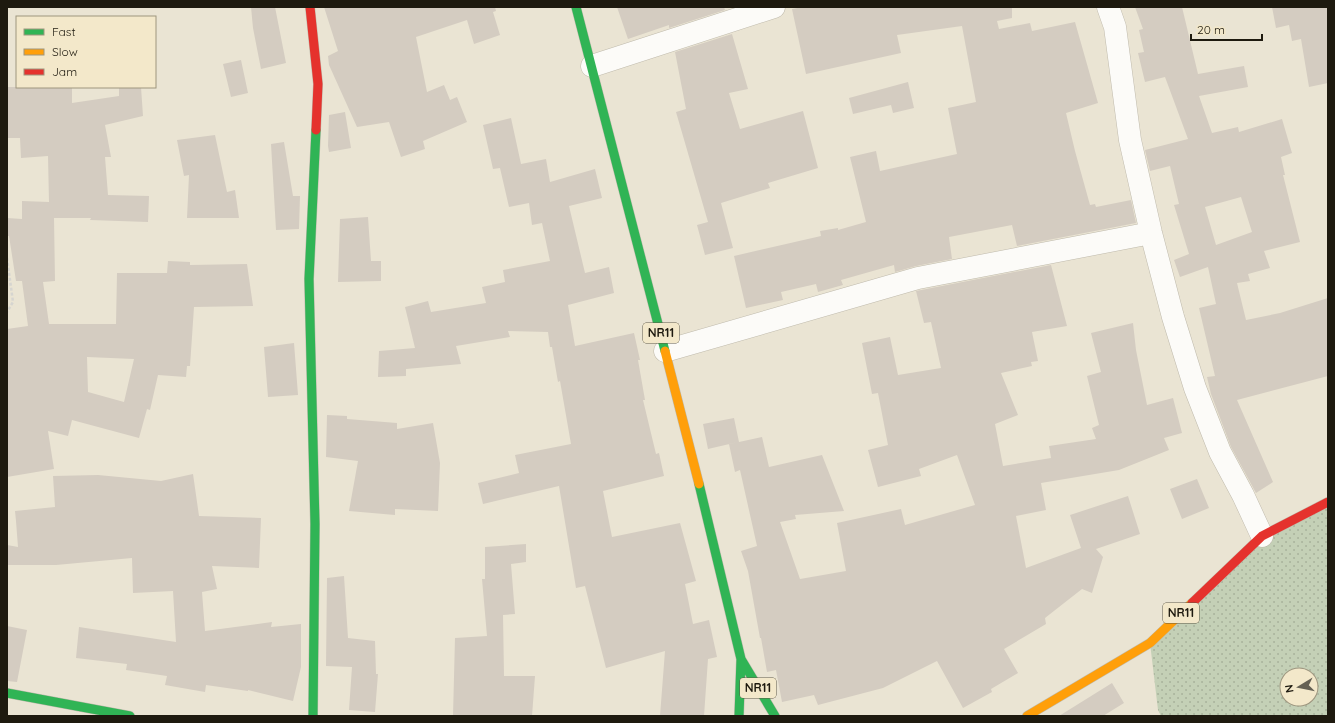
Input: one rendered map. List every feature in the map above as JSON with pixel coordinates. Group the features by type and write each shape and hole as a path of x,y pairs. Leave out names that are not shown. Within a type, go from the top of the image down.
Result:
{"main road":[{"path":"310,7 318,84 309,279 315,524 313,716"},
{"name":"NR11","path":"576,7 710,527 741,659 739,716"},
{"name":"NR11","path":"1027,716 1150,643 1262,536 1328,502"},
{"name":"NR11","path":"741,659 774,716"},
{"path":"7,693 130,716"}],"street":[{"path":"592,66 774,7"},
{"path":"1108,7 1115,27 1130,140 1173,316 1195,388 1220,452 1243,495 1262,536"},
{"path":"665,351 918,278 1152,233"}],"path":[{"path":"7,258 13,302 7,312"}],"green space":[{"path":"1328,502 1328,716 1161,716 1158,710 1150,643 1262,536"}],"building":[{"path":"251,7 275,7 286,63 261,69 253,28"},
{"path":"324,7 495,7 496,11 493,12 500,35 474,44 467,20 416,37 427,92 444,85 450,100 457,97 467,122 423,141 425,149 401,157 389,122 357,127 329,65 328,56 338,51"},
{"path":"617,7 724,7 725,10 669,28 669,25 628,39"},
{"path":"803,7 1012,7 1012,18 997,21 999,29 1030,23 1032,31 1075,22 1098,103 1066,113 1090,205 1095,204 1096,207 1131,200 1136,223 1017,246 1012,225 949,237 952,259 895,272 894,265 841,280 843,285 818,292 816,284 781,292 783,300 746,308 734,256 821,236 820,231 838,228 838,230 866,222 850,157 876,151 880,171 957,154 948,108 976,102 962,26 897,35 901,53 806,74 792,9"},
{"path":"1135,7 1182,7 1198,74 1244,66 1248,87 1199,96 1212,133 1238,127 1239,132 1282,119 1292,153 1281,157 1285,175 1283,175 1300,242 1264,251 1270,268 1248,274 1250,281 1237,283 1246,320 1280,313 1328,298 1328,376 1237,400 1273,482 1256,493 1231,447 1211,394 1207,377 1215,376 1199,308 1216,304 1208,267 1180,277 1174,260 1189,254 1174,205 1179,204 1170,166 1150,171 1145,150 1188,139 1165,77 1145,82 1138,53 1144,52 1139,30 1143,29","holes":["1241,197 1252,232 1216,245 1205,207"]},
{"path":"1272,7 1328,7 1328,83 1309,87 1301,39 1292,41 1289,25 1276,28"},
{"path":"732,34 748,89 729,93 740,129 803,111 818,168 768,183 770,188 721,203 733,248 705,255 697,225 708,222 676,112 686,109 675,52"},
{"path":"241,60 248,93 231,97 223,64"},
{"path":"908,82 914,108 893,113 891,105 853,114 849,98"},
{"path":"7,87 72,88 72,103 119,96 119,88 141,88 143,116 105,125 111,157 105,157 108,195 149,196 148,222 90,220 91,218 54,218 55,281 43,282 49,324 116,324 117,273 167,273 168,261 190,262 190,265 247,264 253,306 194,307 190,366 187,366 186,377 158,375 150,410 147,409 139,438 72,420 68,436 48,431 54,469 7,477 7,329 28,326 22,281 16,281 9,236 7,236 7,218 22,219 22,201 49,202 48,156 21,158 20,138 7,138","holes":["87,357 134,359 124,402 88,392"]},
{"path":"345,112 351,148 329,152 329,115"},
{"path":"511,118 521,164 546,159 550,182 595,169 602,198 569,206 585,273 609,267 614,293 568,305 575,346 634,333 640,360 638,360 645,400 643,400 656,454 659,453 664,476 603,491 612,537 680,523 696,581 685,584 693,624 709,620 717,657 708,659 704,716 660,716 665,651 606,668 585,586 576,588 559,486 483,504 478,483 519,473 515,455 571,444 560,381 558,382 548,332 508,331 510,337 456,346 461,364 406,369 406,376 378,377 379,351 415,348 405,307 428,301 431,312 486,303 482,287 505,282 503,270 550,261 542,223 532,225 529,203 509,207 500,168 493,169 483,125"},
{"path":"215,135 227,192 235,190 239,218 187,218 189,175 184,176 177,140"},
{"path":"284,142 293,196 300,196 299,229 276,230 271,144"},
{"path":"368,217 371,261 381,261 381,281 338,282 340,219"},
{"path":"1051,265 1067,326 1032,332 1038,361 1031,362 1032,366 1001,373 1018,415 995,424 1003,466 1051,458 1049,446 1096,439 1092,428 1099,425 1087,376 1101,372 1091,333 1133,323 1136,350 1147,405 1173,398 1182,433 1164,438 1169,450 1119,470 1041,483 1046,510 1016,516 1026,568 1081,548 1070,515 1128,496 1140,534 1096,549 1103,557 1092,593 1082,589 1045,618 1046,624 1004,649 1018,673 991,689 992,692 963,708 937,661 883,688 818,705 814,695 782,702 776,670 767,672 748,571 741,551 757,546 740,470 735,472 729,444 708,449 703,424 734,418 739,442 762,437 769,467 822,455 844,511 795,515 796,519 780,522 800,579 846,571 837,523 901,509 905,525 975,505 957,455 919,469 921,476 878,487 868,450 888,445 878,393 872,394 862,343 890,337 898,375 941,368 931,322 924,323 916,291"},
{"path":"294,343 298,395 268,397 264,347"},
{"path":"327,415 347,416 347,419 397,423 397,429 433,423 440,463 438,511 395,509 395,515 349,511 358,461 326,457"},
{"path":"193,474 199,516 261,518 259,568 212,566 217,589 202,592 205,631 272,622 271,627 301,624 301,667 293,701 248,690 206,685 205,692 165,685 167,676 126,670 127,664 76,658 79,627 176,642 173,591 133,593 132,558 56,565 7,565 7,545 18,547 15,511 55,507 53,476 98,475 161,481"},
{"path":"1197,479 1209,508 1182,519 1170,489"},
{"path":"526,544 526,562 511,564 515,614 503,615 504,676 535,676 532,716 453,716 455,638 487,636 482,579 485,579 485,547"},
{"path":"344,576 348,638 375,641 376,674 378,674 375,712 349,710 352,667 326,666 327,578"},
{"path":"7,626 27,630 17,682 7,681"},
{"path":"1112,683 1124,703 1103,716 1059,716"}],"traffic: fast":[{"path":"576,7 665,351"},
{"path":"313,716 315,524 309,279 316,130"},
{"path":"699,484 741,659 739,716"},
{"path":"741,659 775,716"},
{"path":"7,693 130,716"}],"traffic: slow":[{"path":"665,351 699,484"},
{"path":"1027,716 1150,643 1192,603"}],"traffic: jam":[{"path":"310,7 318,84 316,130"},
{"path":"1192,603 1262,536 1328,502"}]}
